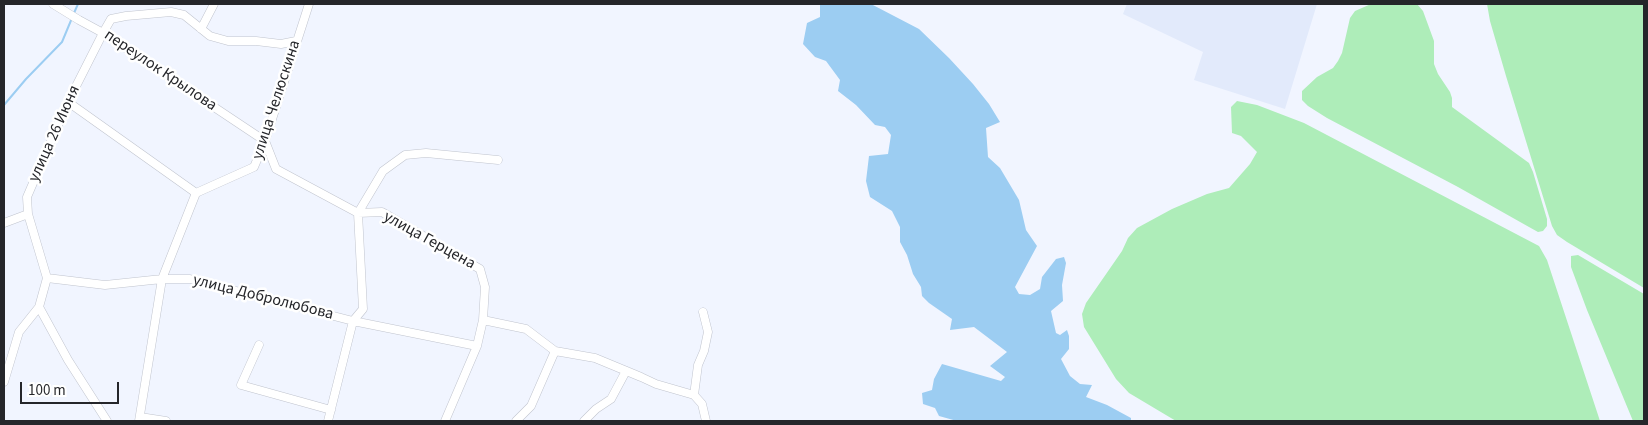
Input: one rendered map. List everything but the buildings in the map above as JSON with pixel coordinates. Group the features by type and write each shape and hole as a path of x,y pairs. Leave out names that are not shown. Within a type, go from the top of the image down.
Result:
{"street":[{"name":"переулок Крылова","path":"53,4 103,32 265,142"},
{"path":"201,29 214,4"},
{"name":"улица Челюскина","path":"196,193 254,168 265,142 309,4"},
{"path":"103,32 111,20 126,16 171,12 184,15 210,36 228,41 256,41 281,44 296,41"},
{"name":"улица 26 Июня","path":"28,214 28,197 68,102 103,32"},
{"path":"68,102 196,193 162,279 140,419 166,421"},
{"path":"265,142 276,169 358,213 363,309 354,321 328,421"},
{"name":"улица Герцена","path":"358,213 383,170 405,155 426,153 498,160"},
{"name":"улица Герцена","path":"358,213 382,212 480,269 485,287 483,320 478,346 446,421"},
{"path":"4,223 28,214 47,278 39,307 19,332 4,382"},
{"name":"улица Добролюбова","path":"47,278 105,285 162,279 190,279 354,321 478,346"},
{"path":"39,307 68,360 107,421"},
{"path":"694,395 698,366 704,351 708,332 703,312"},
{"path":"483,320 526,329 555,351 595,358 656,384 694,395 702,404 706,421"},
{"path":"259,345 241,385 331,410"},
{"path":"516,421 531,406 555,351"},
{"path":"584,421 611,399 626,371"}],"shaded area":[{"path":"1127,4 1317,4 1285,109 1194,80 1203,52 1123,14"}],"green space":[{"path":"1371,4 1417,4 1423,11 1434,41 1434,64 1450,92 1452,107 1529,163 1547,219 1547,226 1543,231 1538,232 1458,187 1327,118 1302,100 1302,91 1317,77 1333,68 1338,61 1342,53 1350,18 1355,11"},
{"path":"1487,4 1644,4 1644,288 1567,242 1557,235 1552,226 1506,76"},
{"path":"1237,101 1257,105 1304,123 1539,246 1547,260 1600,421 1176,421 1129,393 1116,379 1084,327 1082,314 1086,303 1122,251 1128,238 1137,228 1172,209 1207,194 1229,188 1250,164 1257,152 1241,136 1232,133 1231,107"},
{"path":"1578,255 1644,294 1644,421 1633,421 1587,310 1571,267 1571,256"}],"water":[{"path":"820,4 871,4 919,29 949,58 989,104 1000,122 986,128 988,157 1000,168 1019,200 1026,230 1037,246 1015,287 1019,294 1030,295 1040,289 1042,277 1056,259 1064,257 1066,263 1062,285 1063,301 1051,311 1056,333 1060,335 1067,330 1069,336 1069,349 1061,359 1070,376 1080,384 1092,385 1086,397 1107,405 1131,418 1131,421 957,421 939,416 935,408 923,404 922,393 932,390 934,379 942,364 1001,381 1005,377 990,366 1007,352 974,327 950,330 952,319 922,296 921,287 913,274 907,255 900,242 900,227 892,211 870,197 866,181 869,156 888,154 891,135 885,127 875,125 856,105 838,91 840,80 826,61 815,57 803,44 807,23 820,17"}],"waterway":[{"path":"74,13 78,4"},
{"path":"4,105 62,42 72,18"}]}
